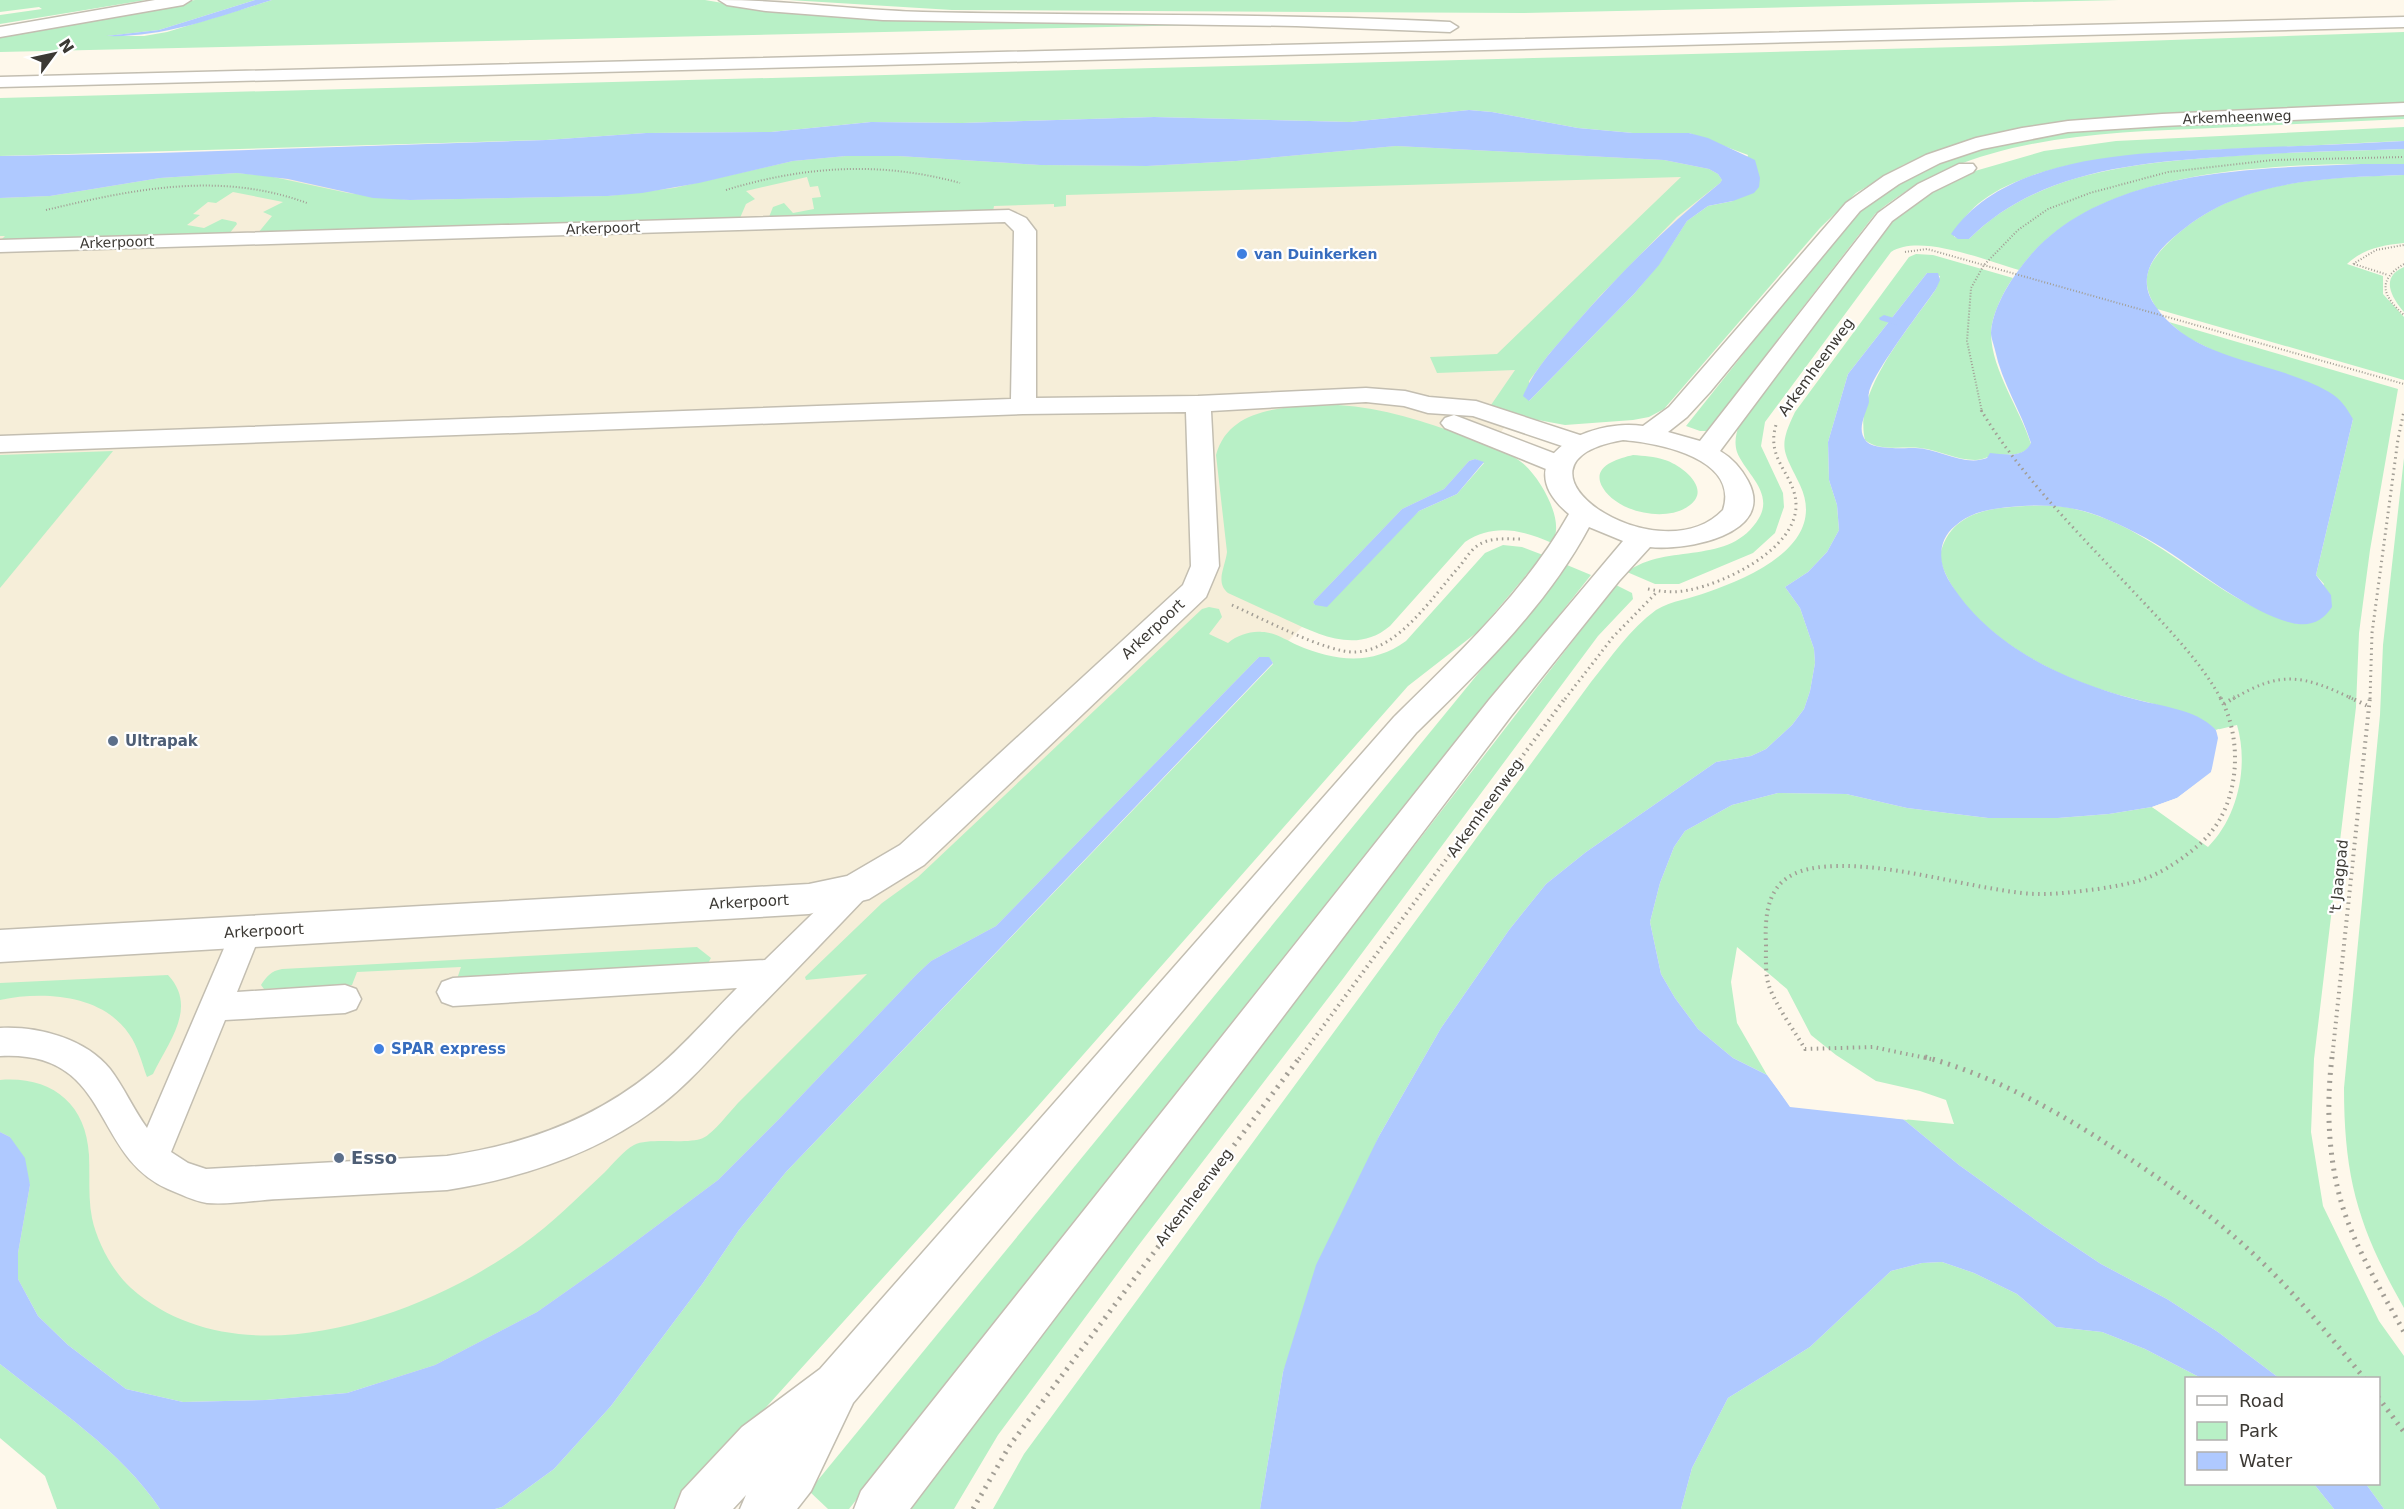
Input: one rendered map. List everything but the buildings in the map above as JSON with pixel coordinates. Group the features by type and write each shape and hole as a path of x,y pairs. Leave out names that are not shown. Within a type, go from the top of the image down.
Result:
{"main road":[{"path":"0,32 183,0"},
{"path":"727,0 825,12 905,16 1338,21 1483,29"},
{"path":"865,43 1914,18"},
{"path":"0,82 2404,22"},
{"name":"Arkemheenweg","path":"1649,434 1678,412 1701,387 1853,207 1880,186 1920,164 1980,143 2069,126 2133,121 2404,110"},
{"name":"Arkemheenweg","path":"1704,452 1885,217 1913,194 1936,181 2005,155 2082,140 2149,134 2404,123"},
{"name":"Arkerpoort","path":"0,246 1009,216 1019,222 1025,231 1023,406"},
{"path":"0,444 1023,406 1198,404 1366,395 1405,399 1428,405 1476,409 1580,444"},
{"name":"Arkerpoort","path":"0,946 809,899 856,889 912,855 1196,590 1205,566 1198,404"},
{"path":"1428,405 1459,426 1560,465"},
{"path":"1623,432 1649,434 1678,440 1704,452 1726,468 1738,487 1738,506 1727,523 1706,534 1676,540 1642,537 1610,528 1583,513 1567,498 1560,481 1560,465 1567,453 1580,444 1600,436 1623,432"},
{"path":"700,1509 759,1444 837,1386 1405,724 1460,671 1561,554 1583,513"},
{"path":"879,1509 1500,708 1642,537"},
{"path":"765,1509 794,1474 837,1386"}],"lane":[{"path":"0,1042 13,1040 36,1044 78,1062 96,1077 128,1130 152,1157 171,1173 206,1186 447,1173 515,1161 571,1141 620,1116 643,1100 665,1082 856,889"},
{"path":"152,1157 246,932"},
{"path":"453,992 774,972"},
{"path":"213,1007 345,999"}],"path":[{"path":"2363,1377 2322,1324 2250,1251 2170,1187 2100,1139 2024,1095 1967,1070 1910,1054 1871,1047 1805,1049 1769,986 1765,931 1770,900 1777,885 1790,875 1801,871 1836,866 1892,871 2023,893 2061,894 2105,889 2156,876 2200,844 2212,831 2226,808 2234,775 2234,737 2224,704 2212,682 2183,645 2063,514 2002,443 1981,411 1967,341 1971,288 1984,264 2018,230 2048,209 2090,193 2168,172 2273,160 2404,157"},
{"path":"2388,275 2353,264 2376,250 2404,245"},
{"path":"1899,253 1927,249 2404,384"},
{"path":"2404,264 2388,275 2384,286 2387,297 2404,315"},
{"name":"'t Jaagpad","path":"2404,411 2398,439 2372,633 2370,707 2328,1092 2329,1131 2334,1173 2344,1210 2371,1271 2404,1332"},
{"name":"Arkemheenweg","path":"973,1509 1010,1445 1150,1254 1353,987 1581,677 1618,631 1656,593 1683,591 1738,572 1762,559 1786,535 1797,509 1791,485 1775,457 1772,432 1777,422"},
{"path":"1196,590 1333,649 1355,652 1373,649 1387,642 1409,624 1477,546 1484,542 1501,538 1523,539 1561,554"},
{"path":"1609,574 1656,593"},
{"path":"2224,704 2264,682 2292,679 2313,683 2370,707"},
{"path":"2380,1397 2404,1432"}],"shaded area":[{"path":"1487,126 1740,166 1532,392 1480,459 1393,534 705,1236 529,1424 0,1287 0,174"}],"green space":[{"path":"0,0 146,0 0,24 0,15 42,9 39,7 0,12"},
{"path":"195,0 255,0 159,30 107,36 144,36 167,32 272,0 705,0 758,9 1199,22 1199,25 0,52 0,34"},
{"path":"789,0 2119,0 1522,13 952,10"},
{"path":"2404,32 2404,105 1990,135 1931,153 1903,165 1856,193 1820,228 1664,409 1649,417 1633,420 1565,425 1527,418 1491,405 1515,370 1437,373 1430,357 1497,354 1681,177 1066,195 1066,206 1054,207 1054,204 994,206 993,211 769,217 773,207 784,203 793,213 814,209 812,198 821,197 818,186 810,187 807,177 746,191 755,199 746,204 740,218 258,233 272,216 263,212 283,202 233,192 216,203 208,202 193,214 200,215 187,225 204,228 222,219 236,222 237,224 229,234 1,240 5,236 0,236 0,198 50,196 160,178 237,173 269,176 348,193 410,200 608,196 674,188 793,161 846,156 898,156 1040,165 1147,166 1236,161 1396,146 1664,160 1709,169 1718,174 1722,180 1720,183 1677,217 1599,297 1549,354 1529,381 1529,401 1634,294 1659,264 1687,221 1708,206 1733,201 1748,155 1689,133 1633,133 1578,128 1469,110 1350,122 1154,117 962,123 871,122 771,132 646,133 546,140 0,156 0,98 1998,46"},
{"path":"2404,113 2404,119 2124,132 2080,137 2035,143 1992,153 1951,168 1911,188 1875,214 1707,431 1686,426 1859,209 1890,186 1954,155 2056,132"},
{"path":"2404,127 2404,141 2137,155 2089,161 2044,172 2004,187 1973,209 1954,237 1969,239 1995,217 2023,199 2053,186 2118,169 2151,163 2241,155 2404,149 2404,164 2304,165 2250,169 2195,176 2143,189 2094,208 2052,234 2019,270 1954,250 1936,247 1904,247 1891,252 1765,422 1761,446 1783,493 1784,507 1775,533 1753,553 1679,584 1655,584 1627,572 1643,563 1660,558 1715,549 1732,543 1747,533 1759,518 1763,509 1763,500 1757,483 1737,452 1736,438 1739,425 1894,220 1933,191 1968,173 2044,151 2116,141"},
{"path":"2404,175 2404,243 2373,249 2347,264 2383,276 2383,294 2404,317 2404,380 2157,309 2152,300 2148,291 2147,276 2153,261 2166,245 2192,223 2219,207 2277,186 2339,178"},
{"path":"1916,254 1933,255 2013,278 1998,305 1991,334 2001,376 2031,444 2021,453 1995,455 1975,460 1920,448 1877,446 1865,440 1863,421 1867,401 1875,381 1899,341 1936,289 1940,276 1927,273 1848,374 1828,442 1829,480 1837,505 1839,530 1827,552 1808,572 1785,587 1800,608 1814,649 1815,663 1804,709 1792,725 1766,749 1751,756 1716,762 1586,852 1546,884 1509,930 1441,1028 1379,1136 1283,1372 1260,1509 993,1509 1024,1454 1621,644 1656,610 1744,577 1781,555 1795,541 1803,524 1806,506 1785,450 1784,442 1789,424 1795,412 1909,257"},
{"path":"2404,267 2404,312 2392,294 2390,282 2392,276"},
{"path":"2169,322 2398,389 2370,550 2359,633 2356,707 2314,1059 2311,1132 2323,1206 2379,1321 2404,1356 2404,1509 2384,1509 2367,1485 2380,1485 2380,1377 2278,1377 2218,1332 2167,1299 2101,1264 2044,1226 1959,1165 1903,1119 1954,1124 1946,1100 1920,1091 1876,1081 1836,1055 1811,1035 1787,989 1737,947 1731,982 1737,1023 1767,1075 1733,1058 1698,1029 1675,998 1661,974 1650,922 1660,883 1674,847 1685,831 1732,805 1778,793 1846,794 1907,808 1988,818 2058,818 2109,814 2152,807 2208,847 2227,821 2238,790 2242,757 2237,725 2216,730 2191,716 2085,684 2041,664 1999,637 1965,604 1952,586 1941,557 1942,548 1951,531 1973,515 1991,509 2009,507 2041,505 2065,507 2091,513 2138,534 2248,604 2298,624 2324,584 2316,575 2353,419 2186,337"},
{"path":"1338,405 1404,416 1492,446 1511,455 1524,464 1544,490 1556,521 1556,532 1552,543 1508,530 1487,532 1476,536 1465,542 1390,626 1365,639 1338,639 1325,636 1228,593 1221,579 1227,552 1216,455 1223,438 1249,417 1266,411","holes":["1475,459 1484,463 1457,494 1419,511 1315,605 1313,602 1402,509 1444,489 1469,461"]},
{"path":"113,451 0,588 0,455"},
{"path":"1633,455 1661,459 1679,467 1692,478 1696,485 1698,491 1696,498 1681,510 1657,514 1644,513 1620,504 1603,488 1600,475 1602,469 1607,465"},
{"path":"2404,458 2404,1308 2376,1253 2357,1202 2347,1150 2344,1088 2380,715 2383,645"},
{"path":"1503,545 1522,547 1543,555 1480,630 1408,686 1031,1114 674,1509 495,1509 502,1507 554,1469 611,1406 703,1283 739,1230 786,1172 1273,664 1272,661 1259,657 996,926 931,961 917,974 718,1180 537,1312 435,1365 347,1393 266,1400 183,1402 126,1389 68,1345 38,1316 18,1279 18,1253 30,1185 10,1137 0,1132 0,1080 18,1080 49,1088 73,1107 81,1120 86,1136 91,1210 94,1227 102,1246 118,1274 131,1288 174,1316 223,1332 275,1335 329,1330 382,1316 433,1296 481,1272 533,1237 565,1210 630,1147 649,1142 696,1140 712,1132 867,974 806,980 805,977 882,903 918,877 1202,609 1209,607 1219,609 1222,617 1209,634 1228,643 1244,634 1266,632 1325,655 1366,657 1393,649 1406,641 1485,553"},
{"path":"1567,565 1591,575 849,1509 828,1509 809,1491"},
{"path":"1616,585 1632,593 1633,599 1598,636 1342,980 1138,1246 998,1435 954,1509 910,1509 993,1391"},
{"path":"697,947 711,958 707,965 457,979 461,967 357,972 352,985 264,989 261,985 270,974 282,969"},
{"path":"168,975 177,987 181,999 181,1012 173,1037 153,1074 147,1077 129,1034 104,1011 88,1003 53,996 0,1000 0,983"},
{"path":"1942,1262 1974,1273 2017,1294 2056,1327 2102,1332 2145,1349 2199,1377 2185,1377 2185,1485 2315,1485 2334,1509 1681,1509 1692,1468 1728,1398 1810,1347 1891,1271 1922,1263"},
{"path":"0,1364 107,1449 127,1468 160,1509 57,1509 45,1476 0,1438"}],"water":[{"path":"255,0 272,0 170,30 128,36 106,36 159,30"},
{"path":"1469,110 1578,128 1633,133 1689,133 1708,138 1755,160 1760,178 1759,187 1754,193 1733,201 1708,206 1687,221 1659,265 1634,294 1529,401 1523,396 1528,385 1554,348 1646,249 1720,183 1722,180 1718,174 1709,169 1664,160 1396,146 1236,161 1147,166 1040,165 898,156 846,156 793,161 699,183 642,193 608,196 410,200 373,198 288,179 237,173 160,178 50,196 0,198 0,156 546,140 646,133 771,132 871,122 962,123 1154,117 1350,122"},
{"path":"2404,141 2404,149 2245,155 2188,159 2121,168 2055,185 2024,199 1995,216 1969,239 1958,239 1951,234 1976,206 2008,186 2044,171 2084,161 2167,152"},
{"path":"2404,164 2404,175 2315,180 2258,191 2231,201 2205,214 2164,247 2151,264 2147,283 2154,304 2170,323 2190,338 2235,358 2307,381 2337,397 2353,419 2316,575 2331,595 2332,607 2313,623 2298,624 2284,621 2250,606 2172,554 2127,528 2088,512 2055,506 2003,508 1967,517 1949,532 1941,551 1942,565 1948,579 1964,602 2005,641 2029,657 2080,682 2134,699 2166,706 2207,722 2218,733 2219,738 2211,772 2177,798 2152,807 2109,814 2058,818 1988,818 1907,808 1846,794 1778,793 1732,805 1685,831 1674,847 1660,883 1650,922 1661,974 1698,1029 1733,1058 1767,1075 1790,1106 1903,1119 1959,1165 2044,1226 2101,1264 2167,1299 2218,1332 2278,1377 2199,1377 2145,1349 2102,1332 2056,1327 2017,1294 1974,1273 1942,1262 1922,1263 1891,1271 1810,1347 1728,1398 1692,1468 1681,1509 1260,1509 1283,1372 1316,1265 1379,1136 1441,1028 1509,930 1546,884 1586,852 1716,762 1751,756 1766,749 1792,725 1804,709 1815,663 1814,649 1800,608 1785,587 1808,572 1827,552 1839,530 1837,505 1829,480 1828,442 1848,374 1927,273 1938,273 1940,280 1936,289 1888,357 1872,384 1862,427 1863,436 1866,441 1875,446 1924,449 1969,460 1987,458 1990,453 2007,454 2023,451 2031,443 1998,362 1991,335 2000,300 2018,271 2049,237 2086,212 2129,193 2174,181 2270,168"},
{"path":"1475,459 1484,462 1457,494 1419,511 1327,607 1315,605 1313,602 1402,509 1444,489 1469,461"},
{"path":"1259,657 1269,657 1273,663 786,1172 739,1230 703,1283 611,1406 554,1469 502,1507 495,1509 160,1509 127,1468 107,1449 0,1364 0,1132 10,1137 25,1158 30,1185 18,1253 18,1279 38,1316 68,1345 126,1389 183,1402 266,1400 347,1393 435,1365 537,1312 718,1180 931,961 996,926"},
{"path":"2315,1485 2367,1485 2384,1509 2334,1509"}],"pier":[{"path":"2219,729 2221,739 2214,775 2178,801 2155,809 2152,807 2177,798 2211,773 2218,738 2216,730"},
{"path":"1765,1071 1769,1073 1791,1104 1903,1116 1908,1120 1790,1107"}],"waterway":[{"path":"1884,318 1900,323"}],"place":[{"name":"van Duinkerken","path":"1242,254"},
{"name":"Ultrapak","path":"113,741"},
{"name":"SPAR express","path":"379,1049"},
{"name":"Esso","path":"339,1158"}]}
